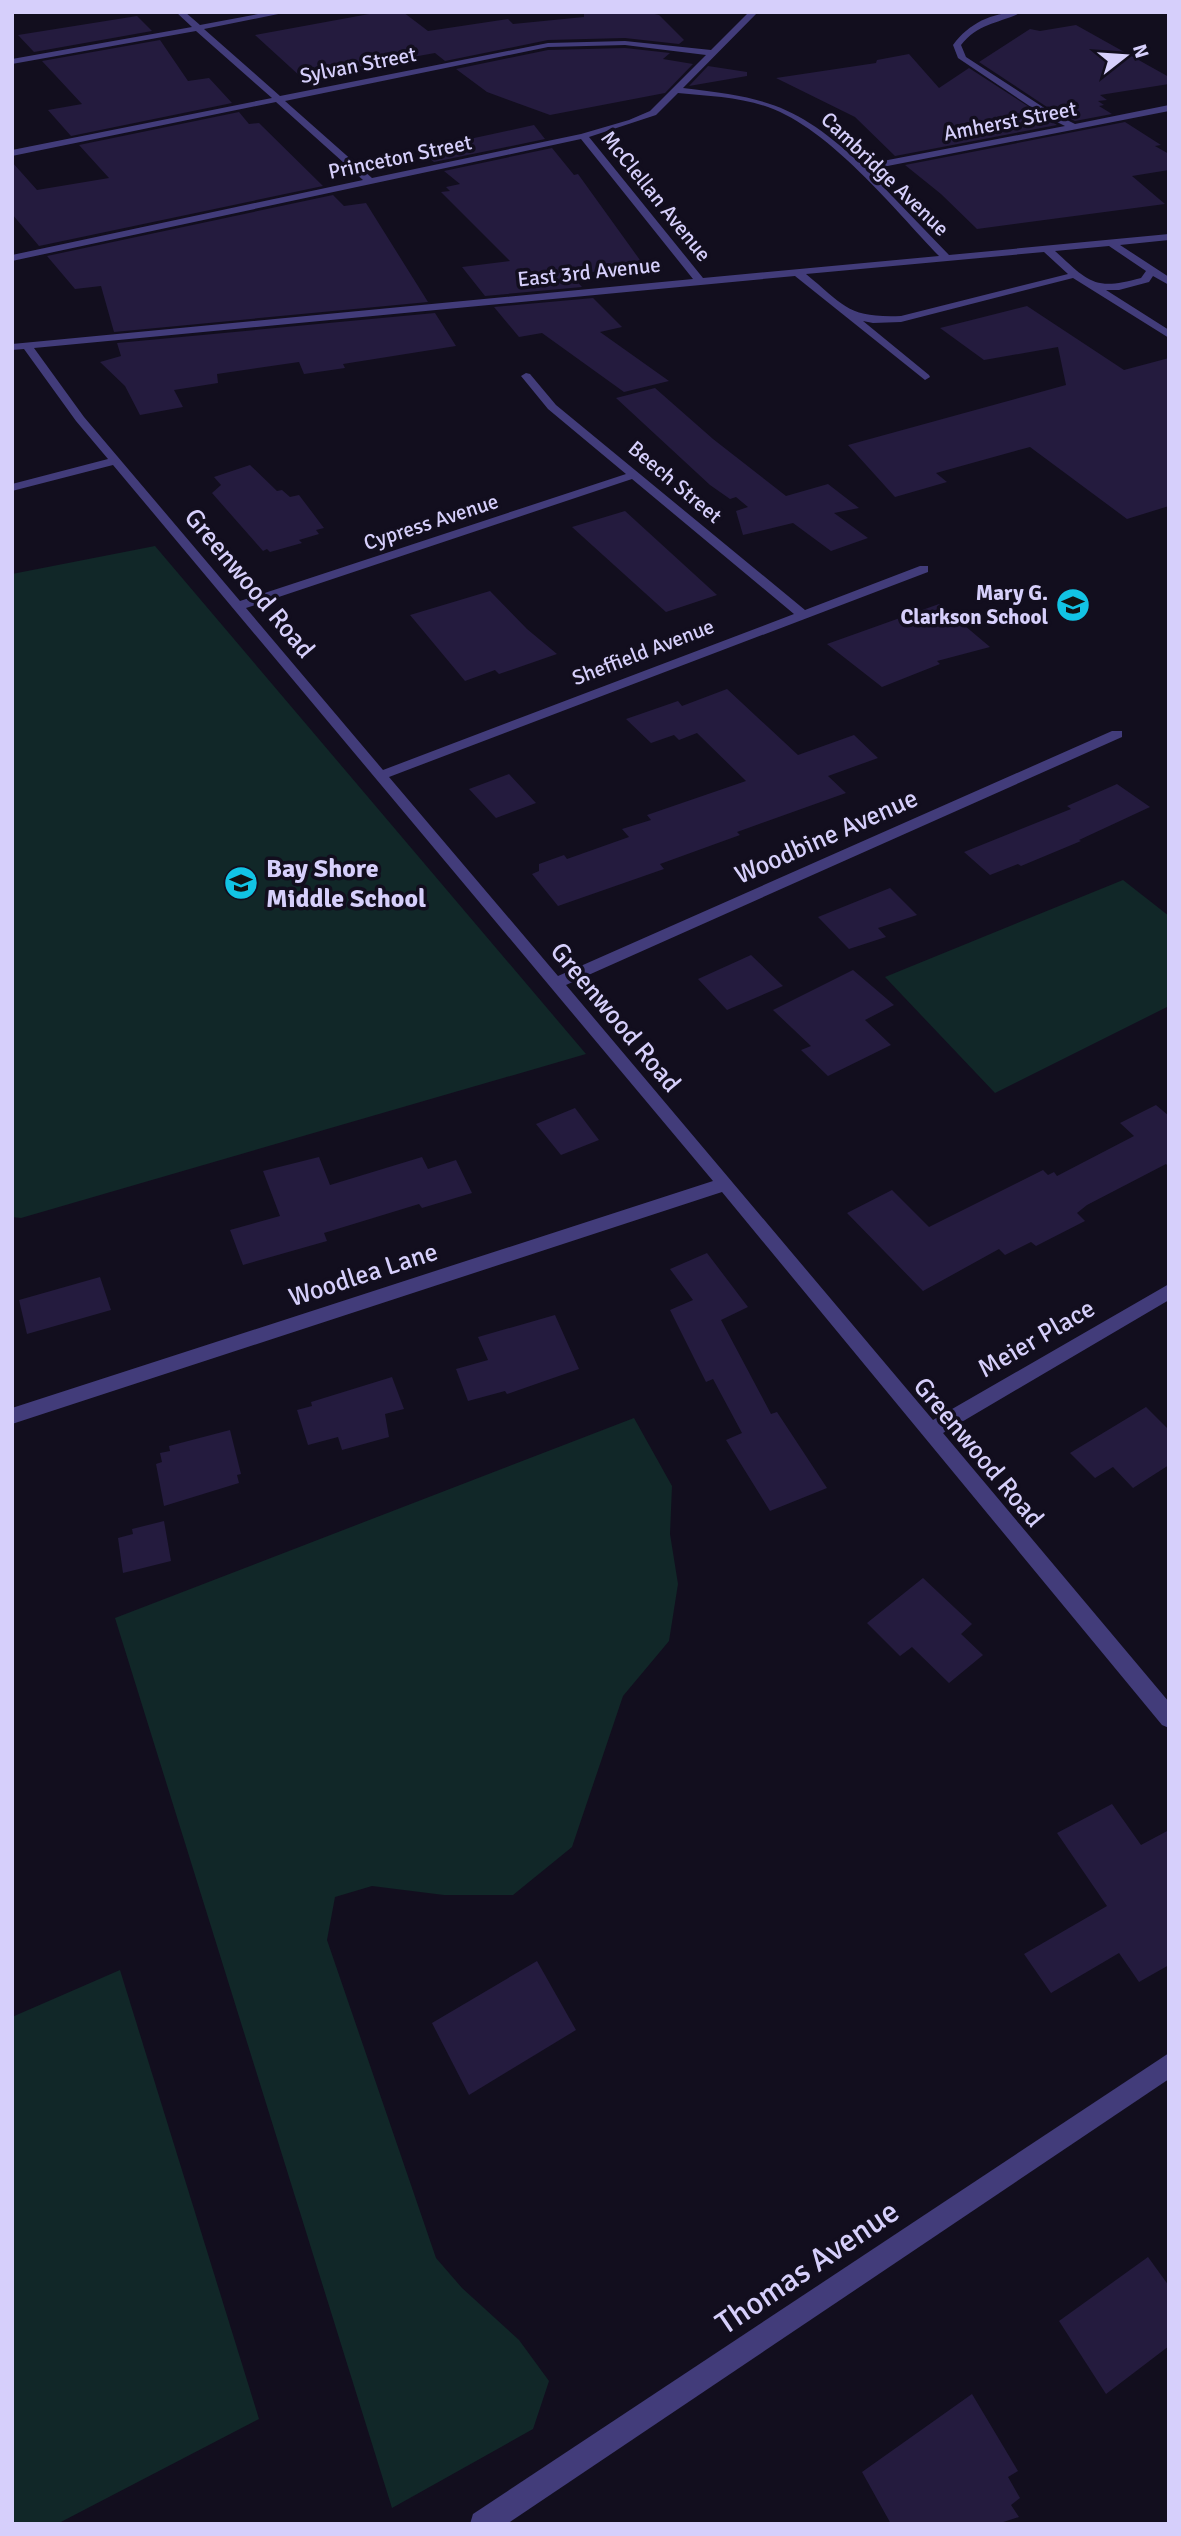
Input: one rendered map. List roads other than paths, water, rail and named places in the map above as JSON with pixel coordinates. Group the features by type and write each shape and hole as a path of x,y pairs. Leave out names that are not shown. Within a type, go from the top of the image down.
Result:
{"street":[{"path":"180,12 370,181"},
{"path":"12,62 284,12"},
{"name":"Princeton Street","path":"12,258 583,136 632,122 653,113 754,12"},
{"path":"1018,12 985,20 966,31 957,45 962,58 1045,113 1073,127"},
{"name":"Sylvan Street","path":"12,153 548,45 625,43 713,53"},
{"name":"Cambridge Avenue","path":"678,90 773,106 805,121 859,169 946,257"},
{"name":"Amherst Street","path":"859,169 1169,108"},
{"name":"McClellan Avenue","path":"583,136 699,280"},
{"name":"East 3rd Avenue","path":"20,347 1169,236"},
{"path":"1110,242 1169,282"},
{"path":"1046,248 1075,275 1169,335"},
{"path":"796,271 926,377"},
{"path":"1092,287 1119,287 1145,280 1151,271"},
{"path":"849,314 873,320 901,319 1075,275"},
{"name":"Greenwood Road","path":"20,347 556,983 1169,1718"},
{"name":"Beech Street","path":"526,376 552,407 802,614"},
{"path":"12,488 115,461"},
{"name":"Cypress Avenue","path":"239,606 636,474"},
{"name":"Sheffield Avenue","path":"379,776 924,569"},
{"name":"Woodbine Avenue","path":"556,983 1116,734"},
{"name":"Woodlea Lane","path":"15,1415 724,1184"},
{"name":"Meier Place","path":"930,1431 1169,1291"},
{"name":"Thomas Avenue","path":"483,2524 1169,2065"}],"place":[{"name":"Mary G. Clarkson School","path":"1073,605"},
{"name":"Bay Shore Middle School","path":"241,883"}]}
